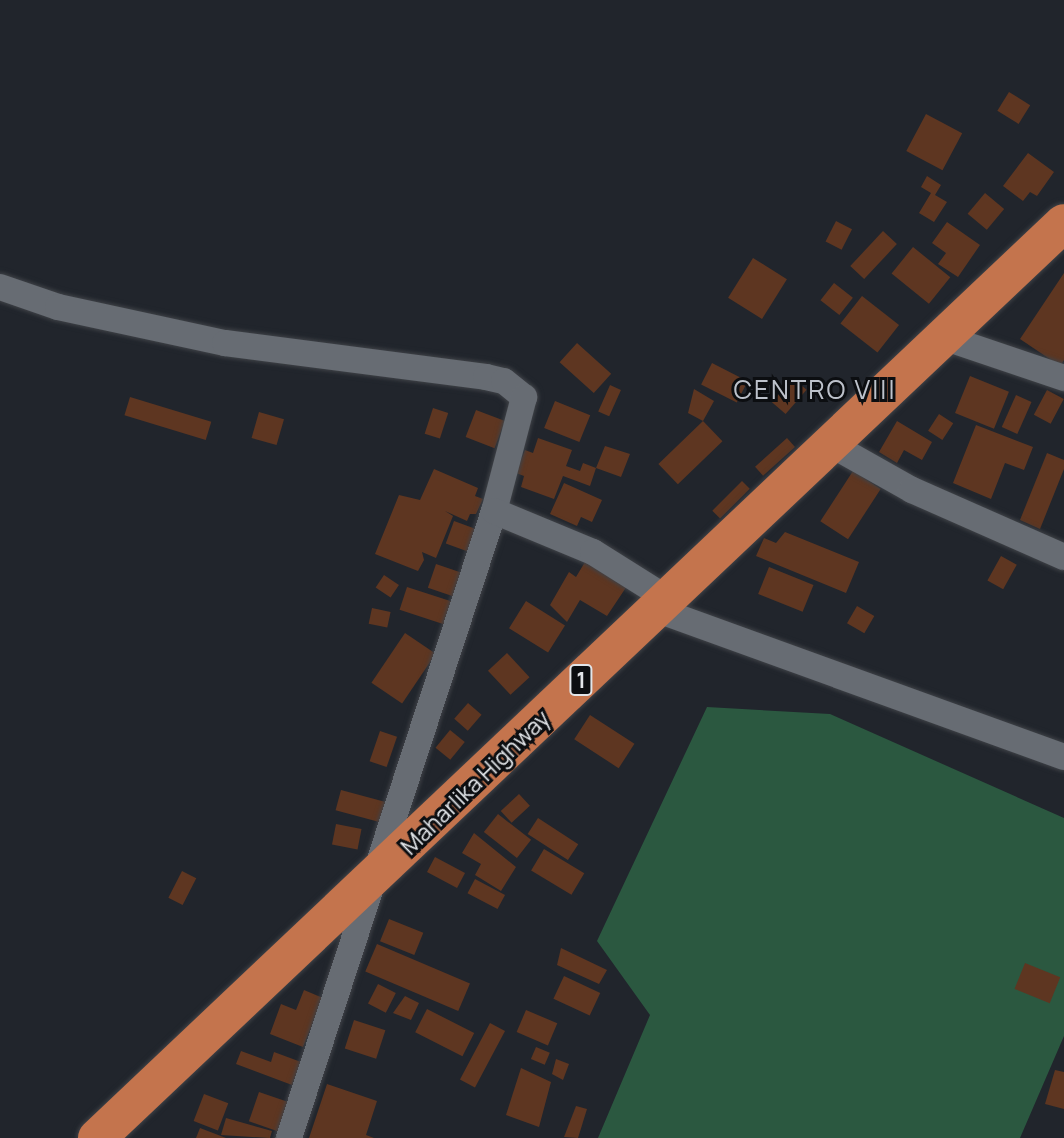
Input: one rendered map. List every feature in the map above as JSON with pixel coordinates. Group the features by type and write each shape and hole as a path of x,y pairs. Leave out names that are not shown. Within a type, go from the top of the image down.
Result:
{"highway":[{"name":"Maharlika Highway","path":"97,1138 370,883 660,604 832,445 1064,223"}],"street":[{"path":"0,287 58,307 225,343 504,381 523,397 494,511 370,883 289,1138"},
{"path":"943,337 1064,378"},
{"path":"832,445 912,490 1064,557"},
{"path":"494,511 593,552 660,604 1064,757"}],"green space":[{"path":"707,707 830,714 1064,818 1064,1036 1020,1138 598,1138 650,1015 597,941"}],"building":[{"path":"1009,92 1030,105 1019,124 997,111"},
{"path":"926,114 962,133 942,170 906,151"},
{"path":"1028,153 1054,172 1037,196 1030,192 1023,201 1003,186"},
{"path":"927,176 941,185 935,195 947,202 934,222 919,213 931,193 921,187"},
{"path":"985,193 1004,209 987,230 968,214"},
{"path":"836,221 852,229 842,250 826,241"},
{"path":"947,222 980,245 958,277 938,264 946,253 932,243"},
{"path":"883,231 897,244 864,279 850,266"},
{"path":"913,247 950,277 929,304 892,273"},
{"path":"753,258 787,279 762,319 728,298"},
{"path":"1064,273 1064,360 1060,366 1020,339"},
{"path":"834,283 853,298 839,315 820,300"},
{"path":"862,296 899,325 877,353 840,324"},
{"path":"577,343 611,374 594,393 560,362"},
{"path":"712,363 748,381 737,403 701,384"},
{"path":"970,376 1009,392 994,429 955,413"},
{"path":"793,378 807,390 786,414 772,402"},
{"path":"610,385 621,390 609,416 598,411"},
{"path":"694,389 714,401 703,421 688,413"},
{"path":"1047,390 1064,399 1051,424 1034,415"},
{"path":"1016,395 1032,402 1017,434 1002,427"},
{"path":"130,397 211,422 206,440 124,415"},
{"path":"555,401 590,415 579,442 544,428"},
{"path":"433,408 448,413 440,439 425,434"},
{"path":"476,410 505,421 495,448 466,437"},
{"path":"259,412 284,419 277,445 252,438"},
{"path":"939,414 953,423 942,440 928,431"},
{"path":"703,421 722,441 678,484 658,464"},
{"path":"897,421 932,442 922,460 904,450 897,463 879,452"},
{"path":"976,425 1033,447 1024,470 1005,463 991,499 953,483"},
{"path":"538,438 572,450 566,466 580,471 583,463 596,468 590,486 563,476 554,499 521,487 524,476 516,473 525,450 533,453"},
{"path":"787,438 795,447 763,476 755,467"},
{"path":"605,446 630,454 621,477 596,468"},
{"path":"1047,453 1064,460 1064,469 1040,529 1020,520"},
{"path":"434,469 478,488 475,496 483,499 476,514 470,514 467,521 445,511 453,516 436,558 422,552 424,560 418,571 375,554 399,495 420,500"},
{"path":"853,471 881,489 848,539 820,521"},
{"path":"742,481 750,489 720,518 712,511"},
{"path":"564,483 602,500 592,522 581,517 577,526 550,514"},
{"path":"454,521 479,530 471,553 446,544"},
{"path":"785,532 859,562 846,593 756,556 764,538 776,543"},
{"path":"1001,556 1017,565 1003,589 987,580"},
{"path":"588,557 629,583 607,616 580,600 567,622 550,605 569,572 576,577"},
{"path":"436,564 462,573 454,597 428,588"},
{"path":"769,567 814,585 803,612 758,594"},
{"path":"384,575 399,585 391,598 376,587"},
{"path":"407,587 456,603 449,626 400,610"},
{"path":"526,601 565,625 548,653 509,628"},
{"path":"857,606 874,616 864,633 847,623"},
{"path":"372,608 391,612 387,628 369,624"},
{"path":"405,633 436,654 402,703 371,683"},
{"path":"507,653 530,677 510,695 488,671"},
{"path":"468,703 482,715 468,731 454,719"},
{"path":"590,715 634,744 619,768 574,739"},
{"path":"450,730 465,742 450,760 436,748"},
{"path":"380,731 397,737 387,767 370,761"},
{"path":"341,790 389,803 384,823 336,810"},
{"path":"519,794 530,806 512,823 501,811"},
{"path":"498,814 531,840 517,858 484,832"},
{"path":"538,818 578,844 568,860 528,834"},
{"path":"336,824 362,829 358,850 332,845"},
{"path":"474,833 516,867 501,891 475,875 481,864 462,853"},
{"path":"544,849 584,873 571,895 531,870"},
{"path":"435,857 465,873 457,888 427,872"},
{"path":"182,871 196,878 183,905 168,898"},
{"path":"475,879 505,895 498,909 467,893"},
{"path":"389,919 423,933 414,955 380,941"},
{"path":"377,944 470,983 458,1011 365,972"},
{"path":"561,948 607,970 599,984 557,965"},
{"path":"1025,963 1060,977 1050,1003 1015,989"},
{"path":"564,976 600,993 590,1016 553,999"},
{"path":"378,984 396,993 386,1013 368,1004"},
{"path":"304,990 323,998 303,1047 270,1034 281,1004 296,1010"},
{"path":"405,996 419,1003 411,1020 393,1013"},
{"path":"427,1009 474,1033 462,1056 415,1032"},
{"path":"526,1010 557,1023 548,1045 517,1032"},
{"path":"354,1020 385,1030 376,1059 345,1049"},
{"path":"490,1023 505,1031 475,1087 460,1080"},
{"path":"536,1047 550,1053 545,1065 531,1059"},
{"path":"241,1051 271,1062 274,1052 301,1062 292,1085 236,1064"},
{"path":"556,1059 569,1064 563,1080 552,1074"},
{"path":"521,1068 551,1082 539,1127 506,1115"},
{"path":"1055,1070 1064,1072 1064,1109 1045,1104"},
{"path":"327,1084 377,1101 366,1135 374,1138 309,1138"},
{"path":"259,1092 291,1103 281,1132 249,1121"},
{"path":"204,1094 228,1103 218,1130 194,1121"},
{"path":"576,1106 587,1109 578,1138 564,1137"},
{"path":"226,1118 272,1131 270,1138 221,1135"},
{"path":"200,1128 226,1138 196,1138"}],"district":[{"name":"CENTRO VIII","path":"815,390"}]}
